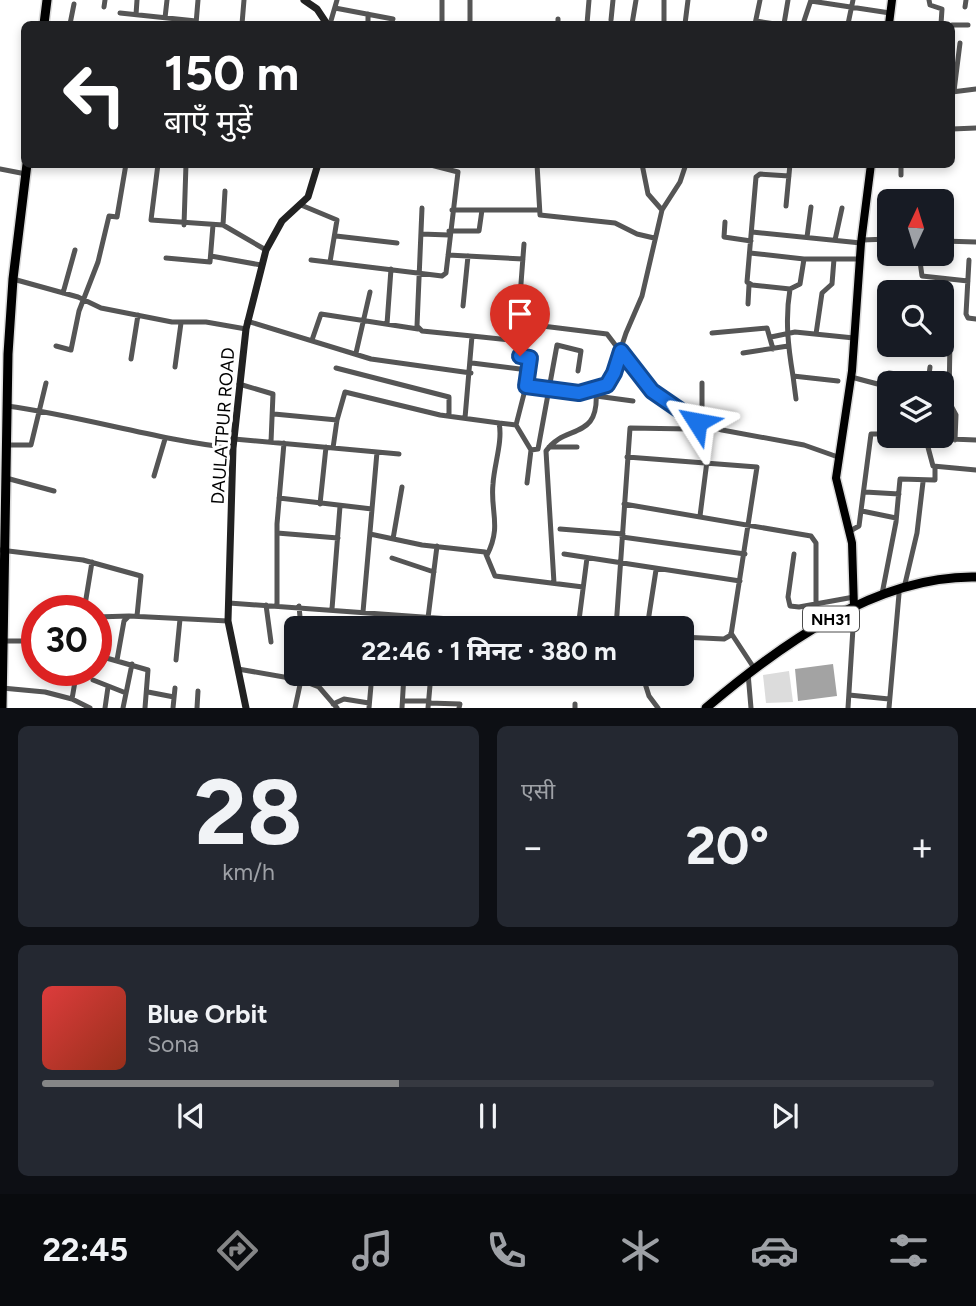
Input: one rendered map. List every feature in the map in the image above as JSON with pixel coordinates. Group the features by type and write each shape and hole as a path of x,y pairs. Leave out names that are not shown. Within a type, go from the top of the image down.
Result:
{"highway":[{"path":"44,21 47,0"},
{"path":"2,708 2,550 6,478 5,329 26,169"},
{"name":"NH31","path":"854,610 942,578 976,578"},
{"name":"NH31","path":"706,708 808,631 882,596 902,591"},
{"name":"NH31","path":"713,708 721,704 750,673"}],"main road":[{"path":"889,21 892,0"},
{"path":"854,610 850,531 836,486 851,377 861,241 871,168"}],"street":[{"path":"137,0 139,21"},
{"path":"165,18 167,0"},
{"path":"196,21 198,0"},
{"path":"242,21 244,0"},
{"path":"306,0 327,21"},
{"path":"330,21 337,0"},
{"path":"442,0 442,21"},
{"path":"470,0 470,21"},
{"path":"587,21 589,0"},
{"path":"611,20 613,0"},
{"path":"632,21 636,0"},
{"path":"664,0 664,21"},
{"path":"685,21 688,0"},
{"path":"755,21 760,0"},
{"path":"784,21 788,0"},
{"path":"804,21 811,0 890,13"},
{"path":"849,21 853,0"},
{"path":"929,0 931,6 941,7 941,21"},
{"path":"71,21 74,4"},
{"path":"335,8 393,19"},
{"path":"120,13 184,21"},
{"path":"368,14 368,21"},
{"path":"955,25 968,25"},
{"path":"955,78 960,43"},
{"path":"955,92 976,89"},
{"path":"955,129 976,128"},
{"path":"56,346 71,350 83,299 98,262 109,216 117,217 125,168"},
{"path":"158,168 151,220 184,225 223,225 266,250"},
{"path":"184,225 186,168"},
{"name":"DAULATPUR ROAD","path":"246,708 228,621 234,444 246,325 266,250 282,221 301,205 313,186 317,168"},
{"path":"311,260 444,275 447,271 457,172 450,168"},
{"path":"537,168 539,210 544,216 615,223 636,234 654,238"},
{"path":"643,168 648,194 662,210"},
{"path":"549,447 578,432 592,421 596,393 610,381 642,296 662,210 680,182 685,168"},
{"path":"786,206 790,168"},
{"path":"901,168 901,175"},
{"path":"0,169 26,169"},
{"path":"748,304 756,177 760,174 789,176"},
{"path":"223,225 225,191"},
{"path":"301,205 337,220 330,262"},
{"path":"807,237 811,207"},
{"path":"418,329 422,208"},
{"path":"835,240 842,208"},
{"path":"452,210 539,210"},
{"path":"421,234 479,231 482,210"},
{"path":"725,222 724,237 751,241"},
{"path":"166,258 208,263 213,225"},
{"path":"752,232 835,240 877,240"},
{"path":"336,236 397,243"},
{"path":"954,241 976,242"},
{"path":"524,244 519,323 607,334 652,391 699,423 804,445 838,457"},
{"path":"62,293 75,250"},
{"path":"750,253 804,260 860,259"},
{"path":"211,256 261,265"},
{"path":"447,256 523,259"},
{"path":"463,306 468,256"},
{"path":"816,334 823,291 832,284 834,259"},
{"path":"749,285 790,289 799,286 804,260"},
{"path":"969,260 967,316 976,319"},
{"path":"921,266 922,276 968,281"},
{"path":"387,324 391,269"},
{"path":"13,279 83,299 94,306 181,323 246,325 417,368 471,373"},
{"path":"790,289 787,333 796,399"},
{"path":"356,352 370,292"},
{"path":"312,340 321,314 519,341 520,356 530,358 516,425 531,450 527,483"},
{"path":"131,359 138,315"},
{"path":"174,367 181,323"},
{"path":"712,333 767,328 772,349"},
{"path":"771,337 787,333 854,338"},
{"path":"465,418 472,363 471,335"},
{"path":"531,450 538,449 551,390 557,345 581,351 578,371"},
{"path":"743,353 788,346"},
{"path":"950,357 949,402 956,415 955,440 976,440"},
{"path":"472,363 528,370"},
{"path":"929,371 930,367"},
{"path":"336,368 449,397 449,416"},
{"path":"793,376 838,381"},
{"path":"851,377 877,384"},
{"path":"6,445 31,445 46,383"},
{"path":"699,423 702,383"},
{"path":"239,384 271,391 275,396 271,442"},
{"path":"526,386 596,393 633,401"},
{"path":"320,504 330,448 345,392 449,416 516,425"},
{"path":"6,406 39,410 165,439 234,444 271,442 399,454"},
{"path":"274,414 337,420"},
{"path":"499,423 492,487 496,512 494,540 488,555 495,576 583,587"},
{"path":"616,616 627,457 632,426 690,429 699,423"},
{"path":"850,531 859,526 871,434 877,434"},
{"path":"153,475 165,439"},
{"path":"277,605 277,533 284,443"},
{"path":"549,447 577,447"},
{"path":"549,447 545,469 555,562 554,583"},
{"path":"882,596 900,479 923,482 935,480 935,468 928,448"},
{"path":"363,612 377,452"},
{"path":"627,457 707,461 757,467 731,633 750,673 751,708"},
{"path":"700,516 707,461"},
{"path":"935,468 976,470"},
{"path":"6,478 54,491"},
{"path":"889,708 902,591 917,533 923,482"},
{"path":"393,539 402,487"},
{"path":"865,492 899,494"},
{"path":"279,498 372,509"},
{"path":"624,505 750,524 814,538 816,604"},
{"path":"332,609 340,506"},
{"path":"862,511 896,518"},
{"path":"560,529 745,554"},
{"path":"277,533 338,538"},
{"path":"370,534 437,547 479,550 488,555"},
{"path":"428,616 437,547"},
{"path":"2,550 92,562 141,576 137,617"},
{"path":"564,554 740,581"},
{"path":"794,554 788,604 799,607 854,597"},
{"path":"392,558 434,572"},
{"path":"579,616 587,558"},
{"path":"87,595 92,562"},
{"path":"649,616 656,570"},
{"path":"229,603 299,606 400,616"},
{"path":"266,605 271,642"},
{"path":"299,606 300,616"},
{"path":"848,708 854,610"},
{"path":"117,660 124,621 129,616"},
{"path":"112,617 228,621"},
{"path":"176,660 180,619"},
{"path":"694,638 724,639 731,633"},
{"path":"2,641 21,641"},
{"path":"112,659 148,670 145,708"},
{"path":"123,708 132,664"},
{"path":"238,669 284,677"},
{"path":"72,699 74,686"},
{"path":"295,708 300,686"},
{"path":"316,686 335,706 344,699 369,705 371,686"},
{"path":"403,686 402,704 460,704 460,708"},
{"path":"429,704 430,686"},
{"path":"646,686 658,708"},
{"path":"105,708 108,687 126,692"},
{"path":"2,688 45,692 72,699 90,708"},
{"path":"173,708 175,688"},
{"path":"197,708 198,691"},
{"path":"148,692 174,697"},
{"path":"849,695 889,699"}],"shaded area":[{"path":"833,664 837,696 798,701 795,669"},
{"path":"789,671 793,702 766,703 763,675"}],"route":[{"path":"520,356 530,358 526,386 579,393 607,385 621,351 652,391 697,422"}]}
